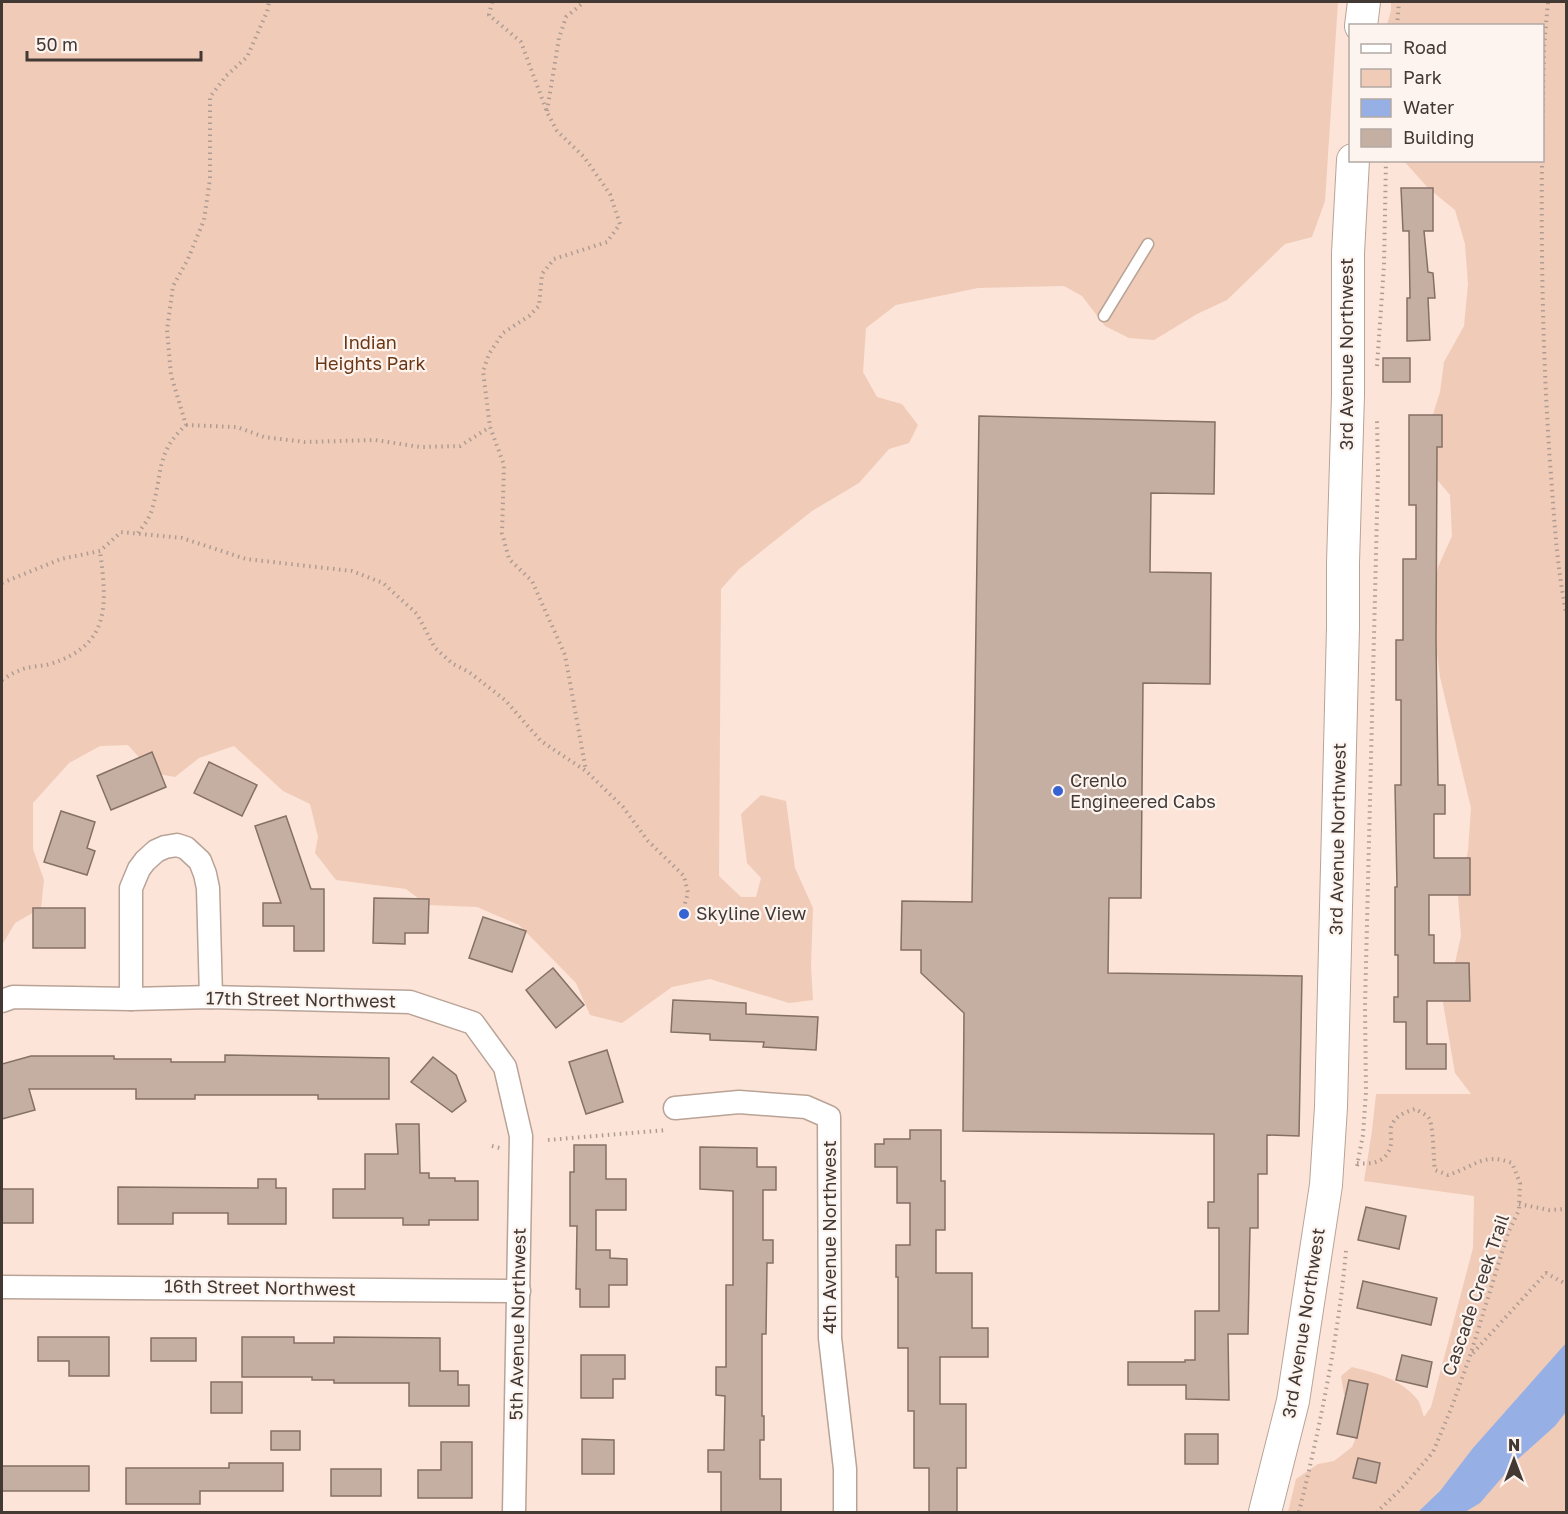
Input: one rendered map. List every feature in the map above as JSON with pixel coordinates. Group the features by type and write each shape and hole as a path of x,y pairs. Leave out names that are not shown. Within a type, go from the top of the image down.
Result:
{"main road":[{"path":"1361,24 1364,2"},
{"name":"3rd Avenue Northwest","path":"1265,1512 1293,1401 1326,1185 1331,1107 1343,627 1342,563 1348,395 1348,253 1353,162"}],"street":[{"path":"130,999 131,888 145,861 165,847 177,845 186,848 200,861 205,874 211,997"},
{"name":"17th Street Northwest","path":"2,1001 13,997 130,999 211,997 410,1002 473,1023 505,1067 521,1136"},
{"name":"4th Avenue Northwest","path":"674,1118 740,1102 806,1107 829,1117 830,1338 845,1469 845,1512"},
{"name":"5th Avenue Northwest","path":"514,1512 521,1136"},
{"name":"16th Street Northwest","path":"2,1287 519,1291"}],"lane":[{"path":"1104,316 1148,244"}],"path":[{"path":"186,425 171,375 167,330 173,286 188,259 204,220 210,179 210,97 226,76 247,57 267,12 269,2"},
{"path":"492,2 489,15 521,42 547,112 557,131 584,158 610,194 620,224 607,242 554,259 542,274 539,306 529,316 503,333 483,371 490,427 504,465 502,533 509,559 532,581 565,655 586,771"},
{"path":"547,112 559,38 566,17 584,2"},
{"path":"1397,24 1399,2"},
{"path":"1544,47 1548,2"},
{"path":"1377,376 1384,266 1386,162"},
{"path":"1542,162 1541,213 1547,408 1558,569 1566,612"},
{"name":"Cascade Creek Trail","path":"1377,417 1378,483 1365,1005 1366,1092 1363,1135 1357,1163 1371,1164 1386,1157 1391,1145 1391,1126 1400,1114 1415,1109 1429,1117 1433,1129 1432,1150 1435,1170 1448,1175 1462,1171 1481,1160 1499,1158 1512,1163 1520,1183 1519,1210 1508,1233 1470,1356 1433,1452 1404,1486 1377,1512"},
{"path":"138,533 152,511 161,461 173,437 186,425 237,427 264,437 305,442 375,440 420,447 460,446 490,427"},
{"path":"2,583 61,559 100,551 121,532 182,538 246,559 352,571 383,583 417,614 435,648 453,664 469,672 505,700 541,741 586,771 623,807 648,841 684,876 688,893 683,910"},
{"path":"2,680 19,670 49,664 76,653 98,633 104,596 100,551"},
{"path":"548,1140 674,1118"},
{"path":"1519,1204 1550,1210 1566,1209"},
{"path":"1470,1356 1546,1273 1566,1284"}],"green space":[{"name":"Indian Heights Park","path":"2,2 1338,2 1325,201 1312,237 1285,244 1227,300 1197,314 1154,340 1129,338 1105,326 1082,296 1064,286 978,288 896,305 866,328 863,372 877,397 902,404 918,425 909,443 889,449 859,483 812,511 739,569 721,589 719,876 741,897 756,897 761,878 747,863 741,814 761,795 786,801 795,868 813,908 811,966 813,1000 789,1003 710,979 672,987 622,1023 590,1015 576,983 519,925 477,907 427,905 406,889 336,880 315,853 318,837 310,804 283,791 234,746 199,758 175,777 153,773 128,745 100,746 69,763 33,803 33,849 44,880 41,908 15,923 2,945"},
{"path":"1391,2 1566,2 1566,1512 1288,1512 1296,1479 1318,1464 1334,1461 1352,1447 1359,1430 1355,1413 1344,1394 1341,1376 1352,1367 1379,1374 1403,1386 1418,1401 1424,1417 1431,1407 1473,1248 1474,1196 1364,1181 1376,1094 1471,1094 1455,1073 1443,1003 1461,936 1458,896 1468,851 1471,808 1440,677 1431,607 1438,567 1452,536 1450,495 1423,463 1429,427 1440,392 1444,362 1464,326 1468,284 1465,244 1455,210 1428,188 1405,162 1544,162 1544,24 1387,24"}],"water":[{"path":"1566,1343 1566,1412 1555,1426 1518,1459 1480,1503 1465,1512 1418,1512 1440,1491 1473,1448"}],"building":[{"path":"1401,188 1433,188 1433,231 1424,231 1428,272 1433,273 1435,298 1428,298 1430,340 1407,341 1407,298 1410,298 1409,231 1403,231"},
{"path":"1383,358 1410,358 1410,382 1383,382"},
{"path":"1409,415 1442,415 1442,447 1437,447 1436,640 1438,785 1445,785 1445,814 1434,814 1434,858 1470,858 1470,895 1429,895 1429,935 1434,935 1434,963 1469,963 1470,1001 1427,1001 1427,1044 1446,1044 1446,1069 1406,1069 1406,1022 1394,1022 1394,997 1398,997 1398,955 1395,955 1395,887 1397,887 1395,785 1401,785 1401,700 1396,700 1396,640 1403,640 1403,559 1416,559 1416,505 1409,505"},
{"name":"Crenlo Engineered Cabs","path":"979,416 1215,422 1214,494 1151,493 1150,572 1211,573 1210,684 1143,683 1141,898 1109,898 1108,973 1302,976 1299,1136 1267,1135 1267,1174 1258,1174 1258,1228 1250,1228 1248,1334 1228,1334 1229,1400 1186,1399 1186,1385 1128,1385 1128,1362 1195,1360 1195,1311 1219,1311 1219,1228 1208,1228 1208,1202 1214,1202 1214,1134 963,1131 964,1013 921,973 921,950 901,950 902,901 972,902"},
{"path":"152,752 166,787 111,810 97,776"},
{"path":"209,762 257,785 242,816 194,793"},
{"path":"61,811 95,822 87,848 95,851 87,875 44,862"},
{"path":"286,816 311,889 324,889 324,951 294,951 294,926 263,926 263,903 281,903 255,826"},
{"path":"374,898 429,899 428,933 405,933 405,944 373,943"},
{"path":"33,908 85,908 85,948 33,948"},
{"path":"483,917 526,931 512,972 469,958"},
{"path":"553,968 584,1005 556,1028 526,990"},
{"path":"673,1000 746,1003 746,1014 818,1017 816,1050 763,1047 764,1042 710,1040 710,1034 671,1032"},
{"path":"607,1050 623,1102 586,1114 569,1062"},
{"path":"225,1055 389,1058 389,1099 318,1099 318,1095 195,1095 195,1099 136,1099 136,1089 29,1089 35,1110 2,1119 2,1064 31,1056 114,1056 114,1059 225,1062"},
{"path":"433,1057 456,1075 466,1101 452,1112 411,1082"},
{"path":"396,1124 419,1124 420,1173 429,1173 429,1178 478,1181 478,1220 429,1220 429,1225 403,1225 403,1218 333,1218 333,1189 365,1189 365,1154 398,1154"},
{"path":"910,1130 941,1130 941,1181 945,1181 945,1230 936,1230 936,1273 972,1273 972,1328 988,1328 988,1357 940,1357 940,1404 966,1404 966,1468 957,1468 957,1512 929,1512 929,1468 914,1468 914,1411 908,1411 908,1348 898,1348 898,1277 896,1277 896,1245 910,1245 910,1203 897,1203 897,1167 875,1167 875,1144 884,1144 884,1139 910,1139"},
{"path":"574,1145 606,1145 606,1179 626,1179 626,1210 596,1210 596,1250 610,1250 610,1258 627,1259 627,1285 609,1285 609,1307 580,1307 580,1289 576,1289 577,1226 570,1226 570,1172 574,1172"},
{"path":"700,1147 757,1148 757,1167 776,1167 776,1190 763,1190 763,1240 773,1240 773,1263 767,1263 766,1334 762,1334 764,1440 760,1440 760,1479 781,1479 781,1512 721,1512 721,1472 708,1472 708,1450 724,1450 725,1396 716,1395 716,1367 726,1367 726,1285 733,1285 733,1191 700,1189"},
{"path":"258,1179 276,1179 276,1188 286,1188 286,1224 228,1224 228,1213 173,1213 173,1224 118,1224 118,1187 258,1188"},
{"path":"2,1189 33,1189 33,1223 2,1223"},
{"path":"1366,1207 1406,1216 1399,1249 1358,1240"},
{"path":"1363,1281 1437,1298 1431,1325 1357,1308"},
{"path":"38,1337 109,1337 109,1376 69,1376 69,1361 38,1361"},
{"path":"242,1337 294,1337 294,1343 334,1343 334,1337 440,1338 440,1371 458,1371 458,1385 469,1385 469,1406 409,1406 409,1383 334,1383 334,1380 312,1380 312,1377 242,1377"},
{"path":"151,1338 196,1338 196,1361 151,1361"},
{"path":"581,1355 625,1355 625,1379 613,1379 613,1398 581,1398"},
{"path":"1402,1355 1432,1362 1427,1387 1396,1380"},
{"path":"1349,1380 1368,1384 1357,1438 1337,1434"},
{"path":"211,1382 242,1382 242,1413 211,1413"},
{"path":"271,1431 300,1431 300,1450 271,1450"},
{"path":"1185,1434 1218,1434 1218,1464 1185,1464"},
{"path":"582,1439 614,1440 614,1474 582,1474"},
{"path":"441,1442 472,1442 472,1498 418,1498 418,1470 441,1470"},
{"path":"1358,1458 1380,1463 1376,1483 1353,1478"},
{"path":"229,1463 283,1463 283,1491 200,1491 200,1504 126,1504 126,1468 229,1468"},
{"path":"2,1466 89,1466 89,1491 2,1491"},
{"path":"331,1469 381,1469 381,1496 331,1496"}],"place":[{"name":"Crenlo Engineered Cabs","path":"1058,791"},
{"name":"Skyline View","path":"684,914"}]}
